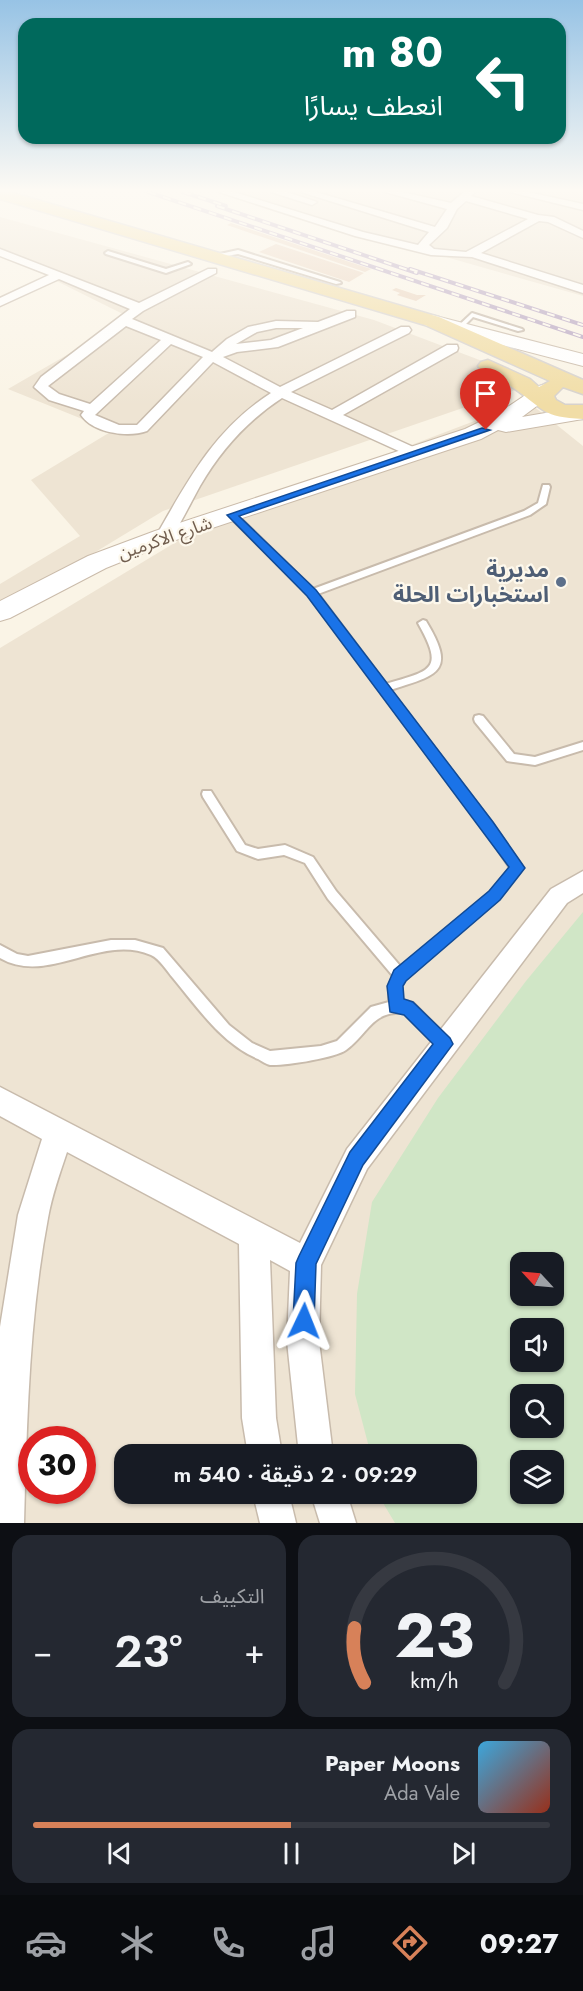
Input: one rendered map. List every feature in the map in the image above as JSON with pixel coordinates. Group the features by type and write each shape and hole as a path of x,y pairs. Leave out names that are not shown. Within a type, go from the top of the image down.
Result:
{"main road":[{"path":"202,263 405,330 452,348 522,384 562,408"},
{"path":"203,263 432,321 583,388"},
{"path":"562,408 559,386 583,388"}],"street":[{"path":"28,263 139,308"},
{"path":"92,409 54,397 41,387 46,380 198,263"},
{"path":"502,263 583,289"},
{"path":"0,302 59,275"},
{"path":"217,353 273,344 351,314"},
{"path":"125,321 169,339 217,353 280,392 417,454"},
{"path":"432,321 583,360"},
{"path":"169,339 88,415 96,422 129,432 136,431 142,428 231,340 252,328 287,324 322,326"},
{"path":"164,536 223,440 244,418 280,392 405,330"},
{"path":"332,416 452,348"},
{"name":"شارع الاكرمين","path":"473,434 508,417 562,408"},
{"name":"شارع الاكرمين","path":"0,612 97,562 164,536 473,434 528,420 562,408"},
{"path":"315,1444 303,1341 306,1263 357,1159 560,896 583,881"},
{"path":"0,1101 306,1263"},
{"path":"6,1523 6,1380 33,1215 58,1133"},
{"path":"254,1236 260,1418 264,1444"},
{"path":"273,1504 278,1523"},
{"path":"332,1504 339,1523"}],"lane":[{"path":"140,263 166,271 195,263"},
{"path":"274,263 338,283"},
{"path":"459,328 472,315 520,330"},
{"path":"312,593 527,513 542,504 546,487"},
{"path":"232,515 312,593 517,868 495,895 400,975 395,986 396,1006"},
{"path":"384,688 429,673 437,664 439,655 435,643 423,623"},
{"path":"479,719 512,758 535,761 583,746"},
{"path":"207,794 242,848 258,854 285,850 309,860 332,895 400,975"},
{"path":"0,951 18,960 40,961 85,949 122,944 144,945 159,952 224,1029 247,1048 270,1058 321,1053 341,1046 376,1011 396,1006 408,1007 444,1044"}],"shaded area":[{"path":"20,263 167,263 374,320 498,367 521,388 163,511 0,610 0,584 80,536 31,480 112,431 8,389 131,318"},
{"path":"467,263 583,263 583,296"},
{"path":"527,401 583,446 583,1523 0,1523 0,648 211,521"}],"green space":[{"path":"583,912 583,1523 395,1523 384,1504 477,1504 477,1444 368,1444 355,1394 357,1294 372,1202 438,1098 526,981"}],"building":[{"path":"292,263 334,263 364,273 349,282"},
{"path":"339,263 353,263 371,269 365,272"},
{"path":"396,288 417,295 426,295 416,301 397,295 400,293 392,290"}],"railway":[{"path":"361,263 583,337"},
{"path":"387,263 417,273"},
{"path":"410,269 583,325"}],"place":[{"name":"مديرية استخبارات الحلة","path":"561,582"}],"route":[{"path":"304,1321 306,1263 357,1159 444,1044 408,1007 396,1006 395,986 400,975 423,958 444,937 495,895 517,868 488,826 312,593 232,515 486,430"}]}
